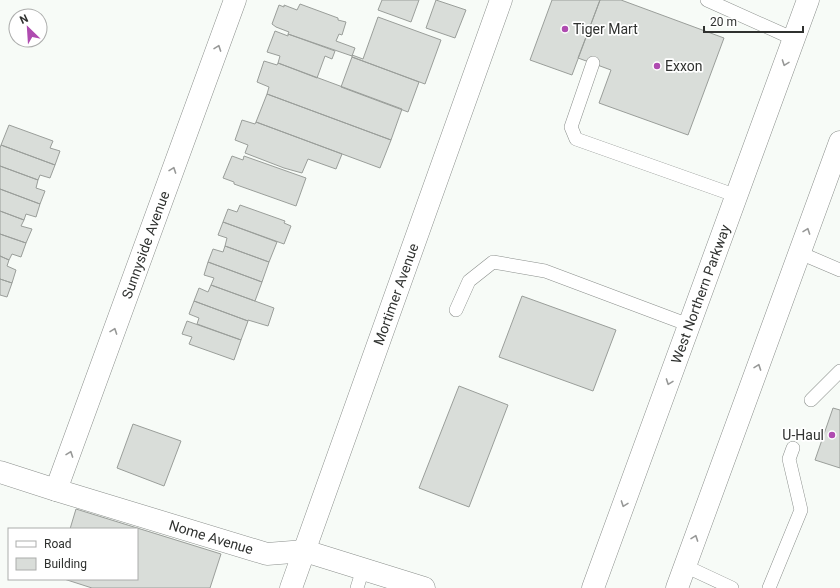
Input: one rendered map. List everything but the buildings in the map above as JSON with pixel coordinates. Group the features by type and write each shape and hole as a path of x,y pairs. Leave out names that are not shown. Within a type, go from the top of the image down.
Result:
{"street":[{"name":"Sunnyside Avenue","path":"56,490 235,0"},
{"name":"Mortimer Avenue","path":"291,588 501,0"},
{"name":"West Northern Parkway","path":"594,588 808,0"},
{"path":"677,588 840,142"},
{"name":"Nome Avenue","path":"0,472 267,554 305,551 360,579 424,588"}],"lane":[{"path":"707,0 794,39"},
{"path":"593,63 570,126 576,139 737,196"},
{"path":"800,253 840,270"},
{"path":"456,310 469,281 493,262 545,271 689,325"},
{"path":"812,400 840,371"},
{"path":"769,588 801,510 789,459 793,448"},
{"path":"685,566 732,588"}],"place":[{"name":"Tiger Mart","path":"565,29"},
{"name":"Exxon","path":"657,66"},
{"name":"U-Haul","path":"832,435"}]}
